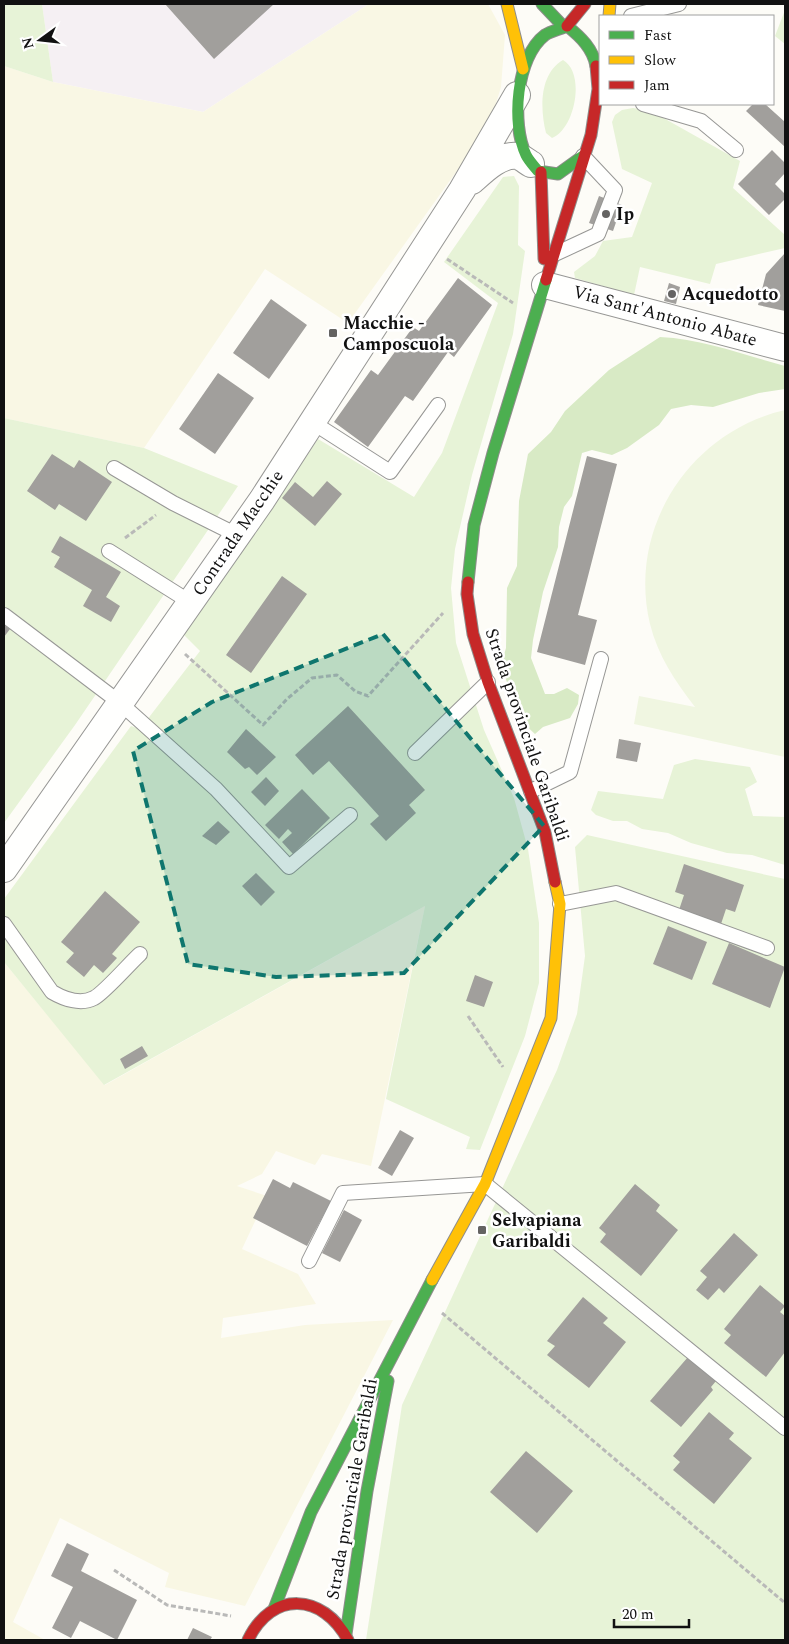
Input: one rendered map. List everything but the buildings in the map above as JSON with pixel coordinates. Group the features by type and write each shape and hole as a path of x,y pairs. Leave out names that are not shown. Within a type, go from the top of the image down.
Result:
{"main road":[{"path":"507,4 523,69"},
{"path":"542,4 565,26 582,36 593,54 599,69"},
{"path":"585,4 565,26 547,33 533,50 523,69 517,94 522,142 536,168 554,175 570,168 583,156 591,135 599,103"},
{"name":"Strada provinciale Garibaldi","path":"274,1609 311,1512 394,1350 485,1184 551,1018 560,904 545,832 488,682 473,634 467,594 474,524 493,453 583,156"},
{"name":"Strada provinciale Garibaldi","path":"536,168 544,285"},
{"name":"Strada provinciale Garibaldi","path":"347,1637 367,1491 394,1350"},
{"path":"248,1639 259,1620 274,1609 294,1603 315,1606 333,1616 347,1637"}],"street":[{"name":"Contrada Macchie","path":"4,869 237,535 312,422 462,190 517,94"},
{"name":"Contrada Macchie","path":"462,190 491,165 506,158 517,156 536,168"},
{"name":"Via Sant'Antonio Abate","path":"544,285 785,348"}],"lane":[{"path":"635,15 679,4"},
{"path":"646,105 701,121 736,150"},
{"path":"552,255 598,234 615,190 583,156"},
{"path":"312,422 390,472 438,406"},
{"path":"114,468 173,502 237,535"},
{"path":"109,551 190,602"},
{"path":"4,615 119,702 216,789 290,866 350,815"},
{"path":"531,791 570,772 601,659"},
{"path":"415,753 488,682"},
{"path":"560,904 616,893 768,948"},
{"path":"4,924 52,992 63,999 77,1001 94,999 140,954"},
{"path":"309,1261 343,1193 485,1184 785,1428"}],"path":[{"path":"426,245 534,317"},
{"path":"109,551 173,502"},
{"path":"166,637 263,725 286,699 312,678 337,675 355,691 368,696 446,609 467,594"},
{"path":"468,1016 507,1072 524,1085"},
{"path":"423,1296 785,1603"},
{"path":"114,1570 167,1605 259,1620"}],"highlighted area":[{"path":"383,634 544,826 404,973 276,977 188,964 133,751 212,702"}],"shaded area":[{"path":"42,4 369,4 203,112 53,82"},
{"path":"369,4 488,4 505,35 501,87 489,126 348,323 265,269 144,448 4,418 4,66 53,82 203,112"},
{"path":"425,906 371,1166 322,1154 315,1165 276,1151 262,1174 237,1186 267,1196 242,1249 298,1274 316,1304 223,1318 221,1338 305,1325 393,1320 245,1606 165,1587 169,1573 60,1518 13,1622 45,1640 4,1640 4,962 105,1085"}],"green space":[{"path":"4,4 42,4 53,82 4,66"},
{"path":"785,10 785,44 775,36"},
{"path":"563,60 570,67 574,76 575,100 567,124 560,133 552,138 546,133 544,124 543,93 549,74"},
{"path":"633,108 651,111 740,161 733,188 785,235 785,248 716,264 710,284 640,267 634,295 575,278 574,272 595,256 603,241 632,237 652,183 622,169 612,122 615,115 622,110"},
{"path":"514,176 519,186 518,245 525,251 513,334 472,475 455,549 451,588 456,643 484,730 514,798 528,849 539,923 539,983 525,1036 480,1150 466,1149 470,1137 386,1099 425,906 104,1085 4,962 4,899 131,726 140,729 200,651 183,634 318,439 414,497 442,453 498,303 444,262 503,177"},
{"path":"660,337 708,344 785,366 785,389 759,393 713,407 691,405 671,409 659,425 627,448 612,455 592,450 582,453 572,496 564,507 559,527 558,547 543,592 531,658 545,694 554,694 567,688 579,695 578,704 570,718 543,727 535,734 520,720 501,665 506,648 507,588 517,566 519,501 528,454 551,432 565,411 609,370"},
{"path":"785,410 785,757 634,724 639,696 695,707 668,668 653,636 650,624 645,588 648,553 658,520 673,489 694,462 721,439 751,422"},
{"path":"4,418 144,448 238,486 75,725 4,823"},
{"path":"695,759 750,767 757,782 745,789 753,816 785,817 785,865 752,855 727,853 691,843 668,833 642,829 627,821 613,821 596,815 591,810 598,791 663,799 674,765"},
{"path":"587,835 785,879 785,1640 366,1640 402,1405 557,1070 577,1014 585,956 575,847"}],"traffic: fast":[{"path":"542,4 563,26"},
{"path":"583,156 558,174 538,171 527,157 521,142 518,109 519,92 522,74 535,45 550,32 567,26 586,44 596,66"},
{"path":"468,582 474,525 493,453 546,280"},
{"path":"274,1609 311,1512 432,1280"},
{"path":"346,1634 367,1491 388,1381"}],"traffic: slow":[{"path":"507,4 523,69"},
{"path":"609,15 610,4"},
{"path":"432,1280 485,1184 551,1018 560,904 555,882"}],"traffic: jam":[{"path":"567,26 585,4"},
{"path":"546,280 591,135 598,89 596,66"},
{"path":"541,172 544,259"},
{"path":"468,582 467,594 473,634 488,682 545,832 555,882"},
{"path":"248,1640 258,1624 270,1612 284,1606 298,1604 312,1606 325,1613 338,1624 348,1640"}],"place":[{"name":"Ip","path":"606,214"},
{"name":"Acquedotto","path":"672,294"},
{"name":"Macchie - Camposcuola","path":"333,333"},
{"name":"Selvapiana Garibaldi","path":"482,1230"}]}
